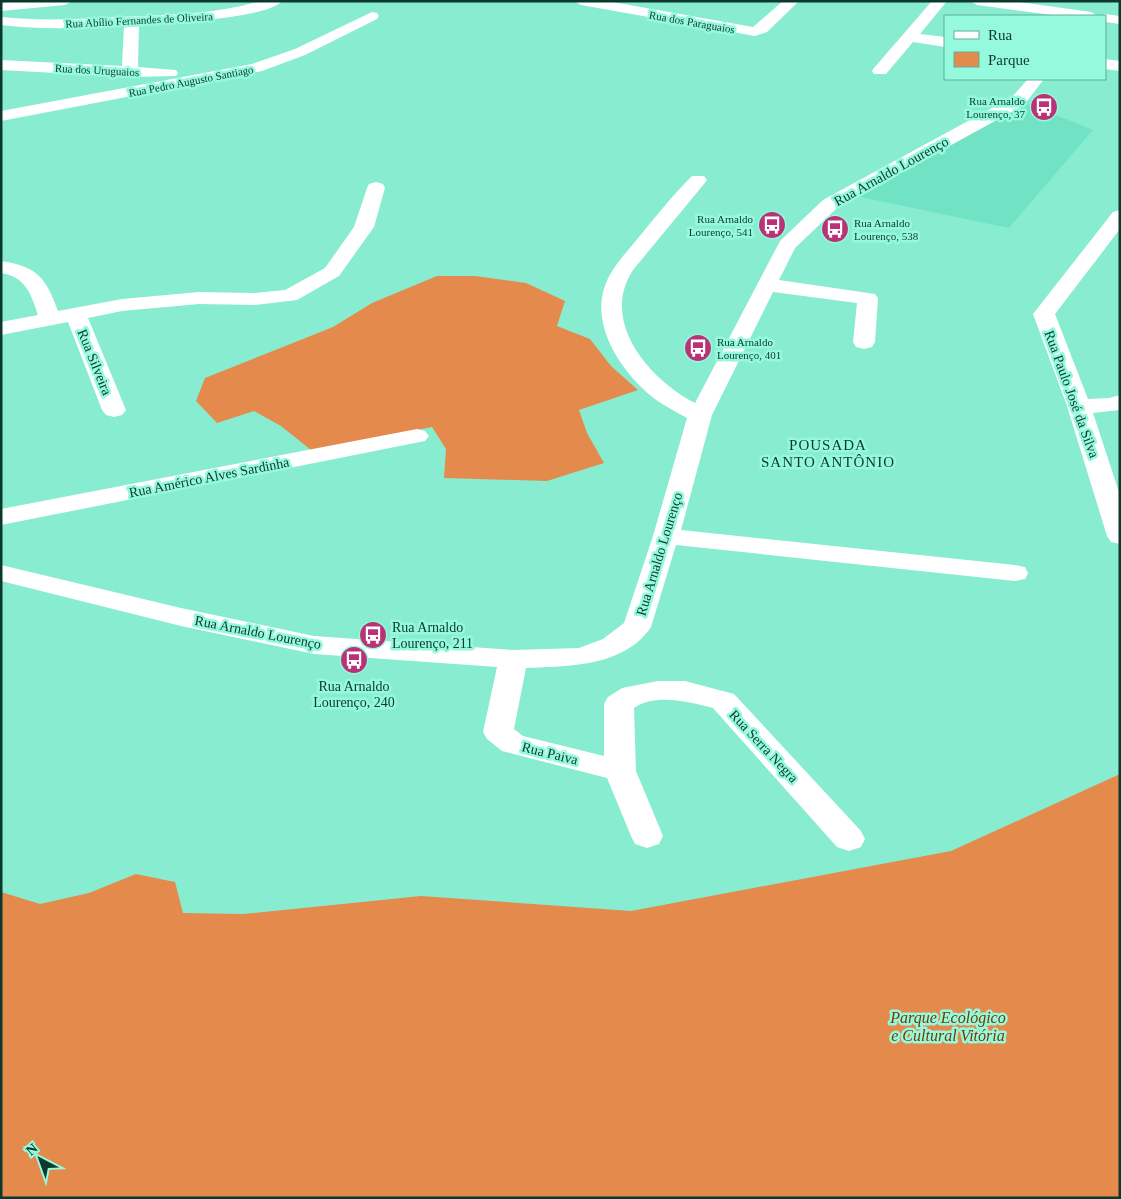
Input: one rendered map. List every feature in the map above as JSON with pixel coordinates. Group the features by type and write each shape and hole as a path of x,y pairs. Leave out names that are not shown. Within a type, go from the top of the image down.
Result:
{"street":[{"path":"1,7 66,1"},
{"name":"Rua Abílio Fernandes de Oliveira","path":"1,21 51,25 132,21 236,13 275,1"},
{"name":"Rua dos Paraguaios","path":"581,1 745,32 762,29 792,1"},
{"path":"635,12 650,1"},
{"path":"880,71 940,1"},
{"path":"977,1 1083,15"},
{"name":"Rua Pedro Augusto Santiago","path":"1,116 222,75 277,62 372,16"},
{"path":"1106,18 1120,20"},
{"path":"130,72 132,21"},
{"path":"910,37 944,42"},
{"path":"1106,64 1120,66"},
{"name":"Rua dos Uruguaios","path":"1,65 222,75"},
{"name":"Rua Arnaldo Lourenço","path":"1,573 181,617 314,645 513,659 582,657 613,645 636,627 666,536 700,415 787,245 830,204 1018,101 1035,80"},
{"path":"698,180 674,205 627,266 615,286 612,315 620,342 636,370 661,393 700,415"},
{"path":"1,329 122,305 199,298 255,299 290,296 332,272 364,227 376,188"},
{"name":"Rua Paulo José da Silva","path":"1120,216 1044,314 1079,406 1120,536"},
{"path":"1,267 30,275 38,284 50,319"},
{"path":"864,342 868,276"},
{"path":"766,285 868,298"},
{"name":"Rua Silveira","path":"76,314 114,410"},
{"path":"1079,406 1112,405 1120,402"},
{"name":"Rua Américo Alves Sardinha","path":"1,517 417,436"},
{"path":"666,536 1015,573"},
{"name":"Rua Paiva","path":"513,659 498,732 513,744 620,771"},
{"name":"Rua Serra Negra","path":"647,836 620,771 619,704 632,695 658,691 685,691 710,696 722,702 849,839"}],"shaded area":[{"path":"1028,104 1093,130 1009,228 851,195"}],"green space":[{"path":"437,276 475,276 526,283 565,301 557,326 590,339 611,366 638,390 579,410 587,433 604,463 547,481 444,478 446,449 432,427 311,450 281,426 254,411 217,423 196,401 205,378 333,327 372,303"},
{"name":"Parque Ecológico e Cultural Vitória","path":"1120,774 1120,1198 1,1198 1,892 40,904 89,893 136,874 175,882 183,913 243,914 421,896 631,911 951,851"}],"place":[{"name":"Rua Arnaldo Lourenço, 37","path":"1044,107"},
{"name":"Rua Arnaldo Lourenço, 541","path":"772,225"},
{"name":"Rua Arnaldo Lourenço, 538","path":"835,229"},
{"name":"Rua Arnaldo Lourenço, 401","path":"698,348"},
{"name":"Rua Arnaldo Lourenço, 211","path":"373,635"},
{"name":"Rua Arnaldo Lourenço, 240","path":"354,660"}],"district":[{"name":"POUSADA SANTO ANTÔNIO","path":"828,454"}]}
